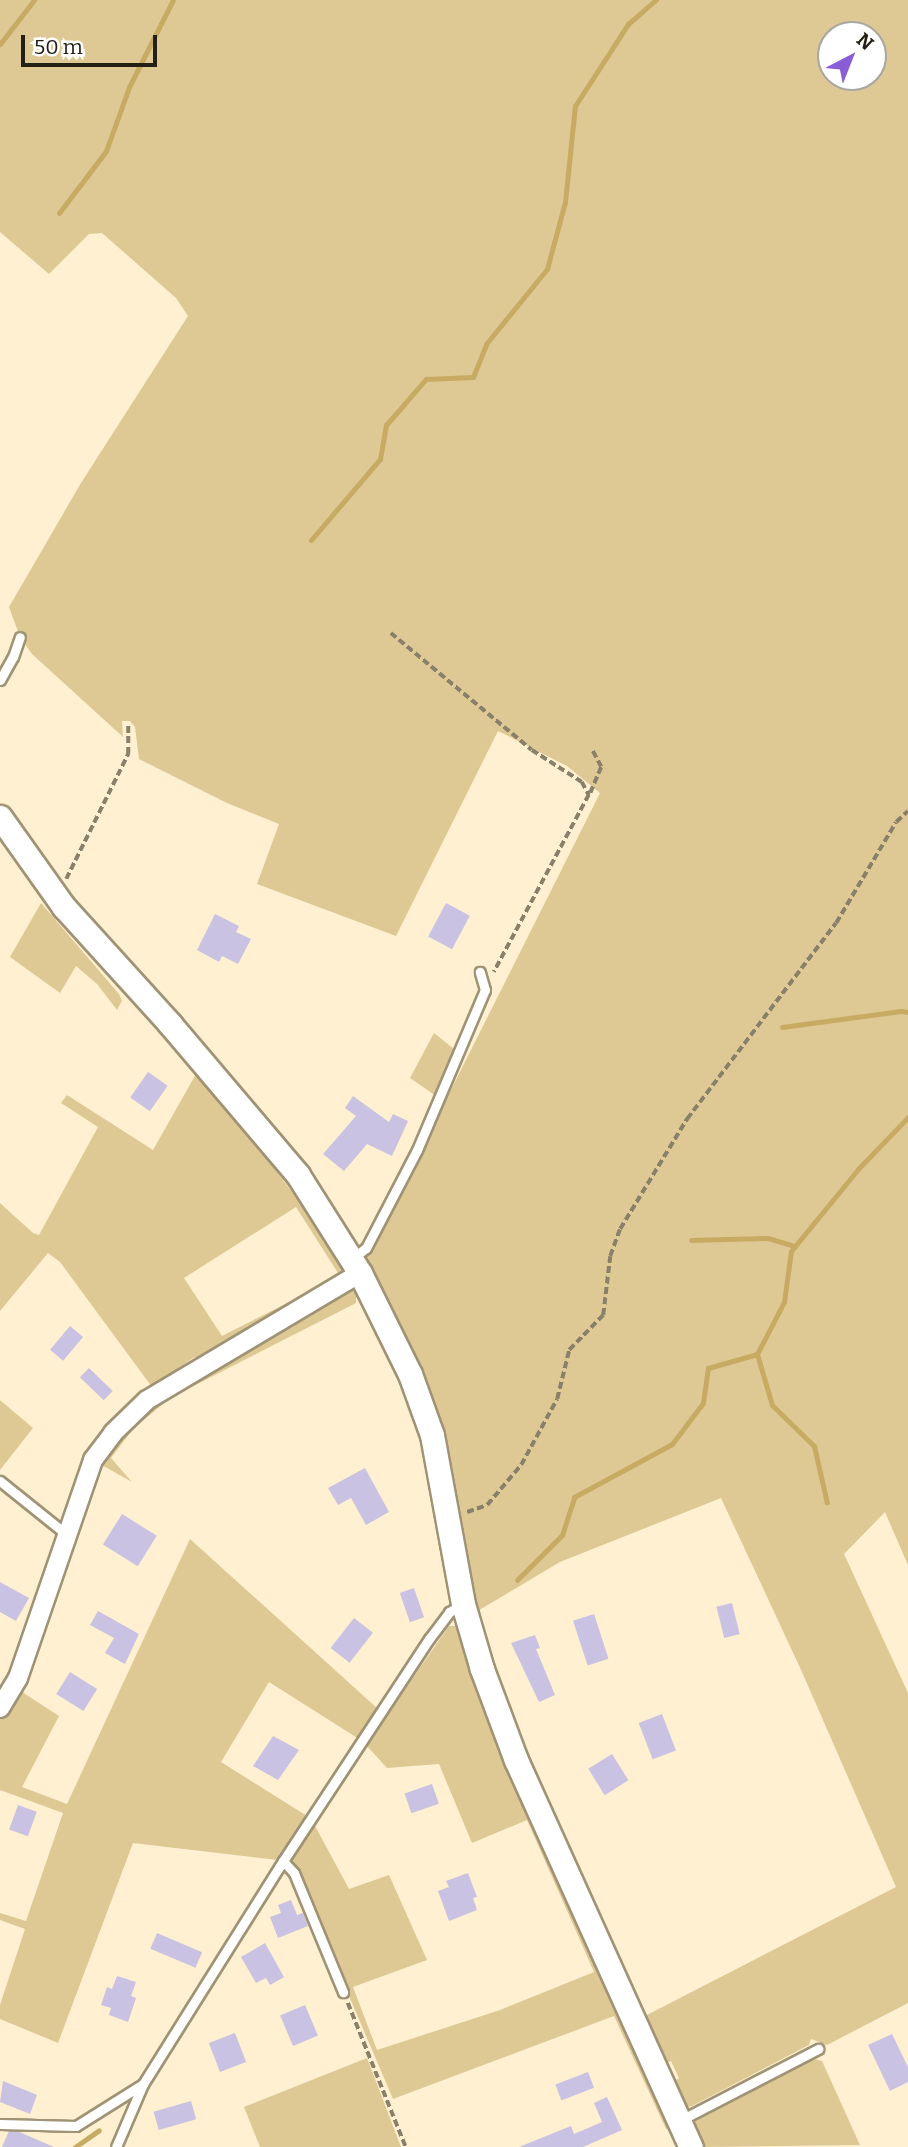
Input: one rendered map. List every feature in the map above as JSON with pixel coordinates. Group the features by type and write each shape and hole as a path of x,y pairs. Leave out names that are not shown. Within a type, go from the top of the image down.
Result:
{"street":[{"path":"0,817 56,896 298,1175 356,1266 410,1374 428,1423 449,1519 463,1604 482,1670 516,1760 691,2147"},
{"path":"0,1708 16,1684 93,1460 113,1433 147,1400 356,1266"}],"lane":[{"path":"0,680 20,637"},
{"path":"356,1266 400,1184 485,990 480,972"},
{"path":"0,1481 66,1534"},
{"path":"116,2147 143,2084 283,1861 429,1639 449,1612 463,1604"},
{"path":"283,1861 294,1873 343,1992"},
{"path":"679,2121 818,2049"},
{"path":"0,2124 58,2128 76,2126 143,2084"}],"path":[{"path":"391,633 531,750 582,782 589,795"},
{"path":"56,896 128,754 128,725"},
{"path":"485,990 589,795 601,767 592,750"},
{"path":"449,1519 487,1505 521,1465 557,1399 569,1350 603,1315 610,1255 620,1229 687,1119 836,923 896,821 908,811"},
{"path":"343,1992 406,2147"}],"shaded area":[{"path":"0,0 908,0 908,1565 885,1512 844,1554 908,1693 908,2003 827,2045 811,2039 809,2045 692,2106 683,2109 672,2083 679,2078 671,2061 662,2065 643,2017 896,1887 802,1672 721,1498 560,1562 476,1612 461,1533 365,1261 600,793 567,766 498,731 396,936 257,884 279,824 227,803 139,759 135,727 130,721 122,721 123,737 32,654 20,637 9,607 81,483 188,316 176,298 102,233 89,234 49,274 0,232"},
{"path":"41,903 119,994 122,1001 117,1010 97,984 76,966 60,993 10,957"},
{"path":"434,1033 454,1049 436,1096 410,1078"},
{"path":"196,1074 221,1098 305,1209 344,1269 338,1273 296,1207 184,1278 222,1336 321,1286 284,1313 217,1352 193,1358 152,1387 60,1262 48,1253 0,1311 0,1203 33,1233 39,1235 98,1127 61,1103 67,1095 153,1150"},
{"path":"356,1288 356,1303 170,1398 133,1429 111,1458 132,1482 100,1464 112,1446 149,1407"},
{"path":"0,1400 33,1428 0,1470"},
{"path":"190,1539 378,1709 359,1739 269,1682 221,1762 307,1816 278,1860 133,1843 58,2043 0,2019 0,2005 25,1929 0,1920 0,1913 26,1921 63,1813 0,1790 0,1719 19,1690 59,1716 22,1787 67,1804"},
{"path":"449,1626 461,1629 674,2127 666,2129 614,2016 393,2099 291,1860 314,1824 349,1889 389,1875 427,1960 353,1987 377,2050 500,2010 594,1972 527,1820 472,1843 439,1764 387,1768 366,1745"},
{"path":"367,2058 401,2147 260,2147 244,2107"},
{"path":"814,2059 822,2061 860,2145 701,2147 690,2124"}],"building":[{"path":"446,903 470,916 452,949 428,937"},
{"path":"215,914 239,926 236,932 251,939 238,964 222,956 219,962 197,950"},
{"path":"148,1072 168,1086 150,1111 130,1097"},
{"path":"353,1096 389,1122 393,1114 408,1121 392,1156 367,1144 344,1171 323,1154 356,1116 345,1108"},
{"path":"70,1326 83,1337 63,1361 50,1350"},
{"path":"89,1368 113,1391 104,1400 80,1377"},
{"path":"365,1468 389,1512 366,1525 351,1498 338,1505 328,1488"},
{"path":"122,1514 157,1536 138,1566 103,1545"},
{"path":"0,1582 29,1598 16,1621 0,1612"},
{"path":"414,1588 424,1617 410,1622 400,1593"},
{"path":"732,1603 740,1634 724,1638 716,1607"},
{"path":"98,1611 139,1634 125,1664 105,1653 114,1638 90,1625"},
{"path":"594,1614 609,1659 588,1665 573,1621"},
{"path":"354,1618 373,1633 350,1663 331,1648"},
{"path":"535,1635 540,1648 536,1649 555,1695 539,1702 511,1643"},
{"path":"70,1672 97,1689 83,1711 56,1694"},
{"path":"662,1714 676,1750 653,1759 639,1723"},
{"path":"273,1736 299,1750 278,1780 253,1766"},
{"path":"612,1754 628,1780 605,1795 588,1769"},
{"path":"432,1784 439,1804 411,1813 405,1793"},
{"path":"18,1805 37,1812 28,1836 9,1829"},
{"path":"468,1873 477,1897 473,1898 477,1910 449,1921 438,1891 449,1887 446,1881"},
{"path":"291,1900 297,1915 303,1913 308,1926 278,1938 270,1917 281,1913 278,1905"},
{"path":"157,1933 202,1952 195,1968 150,1949"},
{"path":"265,1943 284,1977 270,1985 266,1978 256,1983 241,1957"},
{"path":"117,1976 136,1982 131,1996 136,1998 128,2022 109,2015 111,2008 101,2005 107,1987 112,1989"},
{"path":"305,2005 318,2035 293,2046 280,2016"},
{"path":"235,2033 246,2062 220,2072 209,2043"},
{"path":"892,2034 908,2067 908,2082 890,2091 868,2045"},
{"path":"588,2072 594,2088 561,2100 555,2085"},
{"path":"3,2081 37,2095 30,2114 0,2102"},
{"path":"607,2097 622,2130 583,2147 519,2147 571,2126 574,2134 602,2122 594,2103"},
{"path":"191,2101 196,2119 159,2130 154,2112"},
{"path":"9,2131 17,2131 54,2147 2,2147"}],"waterway":[{"path":"0,44 34,0"},
{"path":"59,213 106,151 129,87 173,0"},
{"path":"311,540 380,459 386,425 426,379 473,377 486,344 547,269 565,202 575,106 628,24 656,0"},
{"path":"782,1027 908,1012"},
{"path":"517,1580 562,1535 574,1497 672,1444 703,1403 708,1368 757,1354 784,1302 791,1251 858,1169 908,1117"},
{"path":"691,1240 768,1238 795,1246"},
{"path":"757,1354 772,1405 814,1446 827,1503"},
{"path":"75,2147 99,2130"}]}
